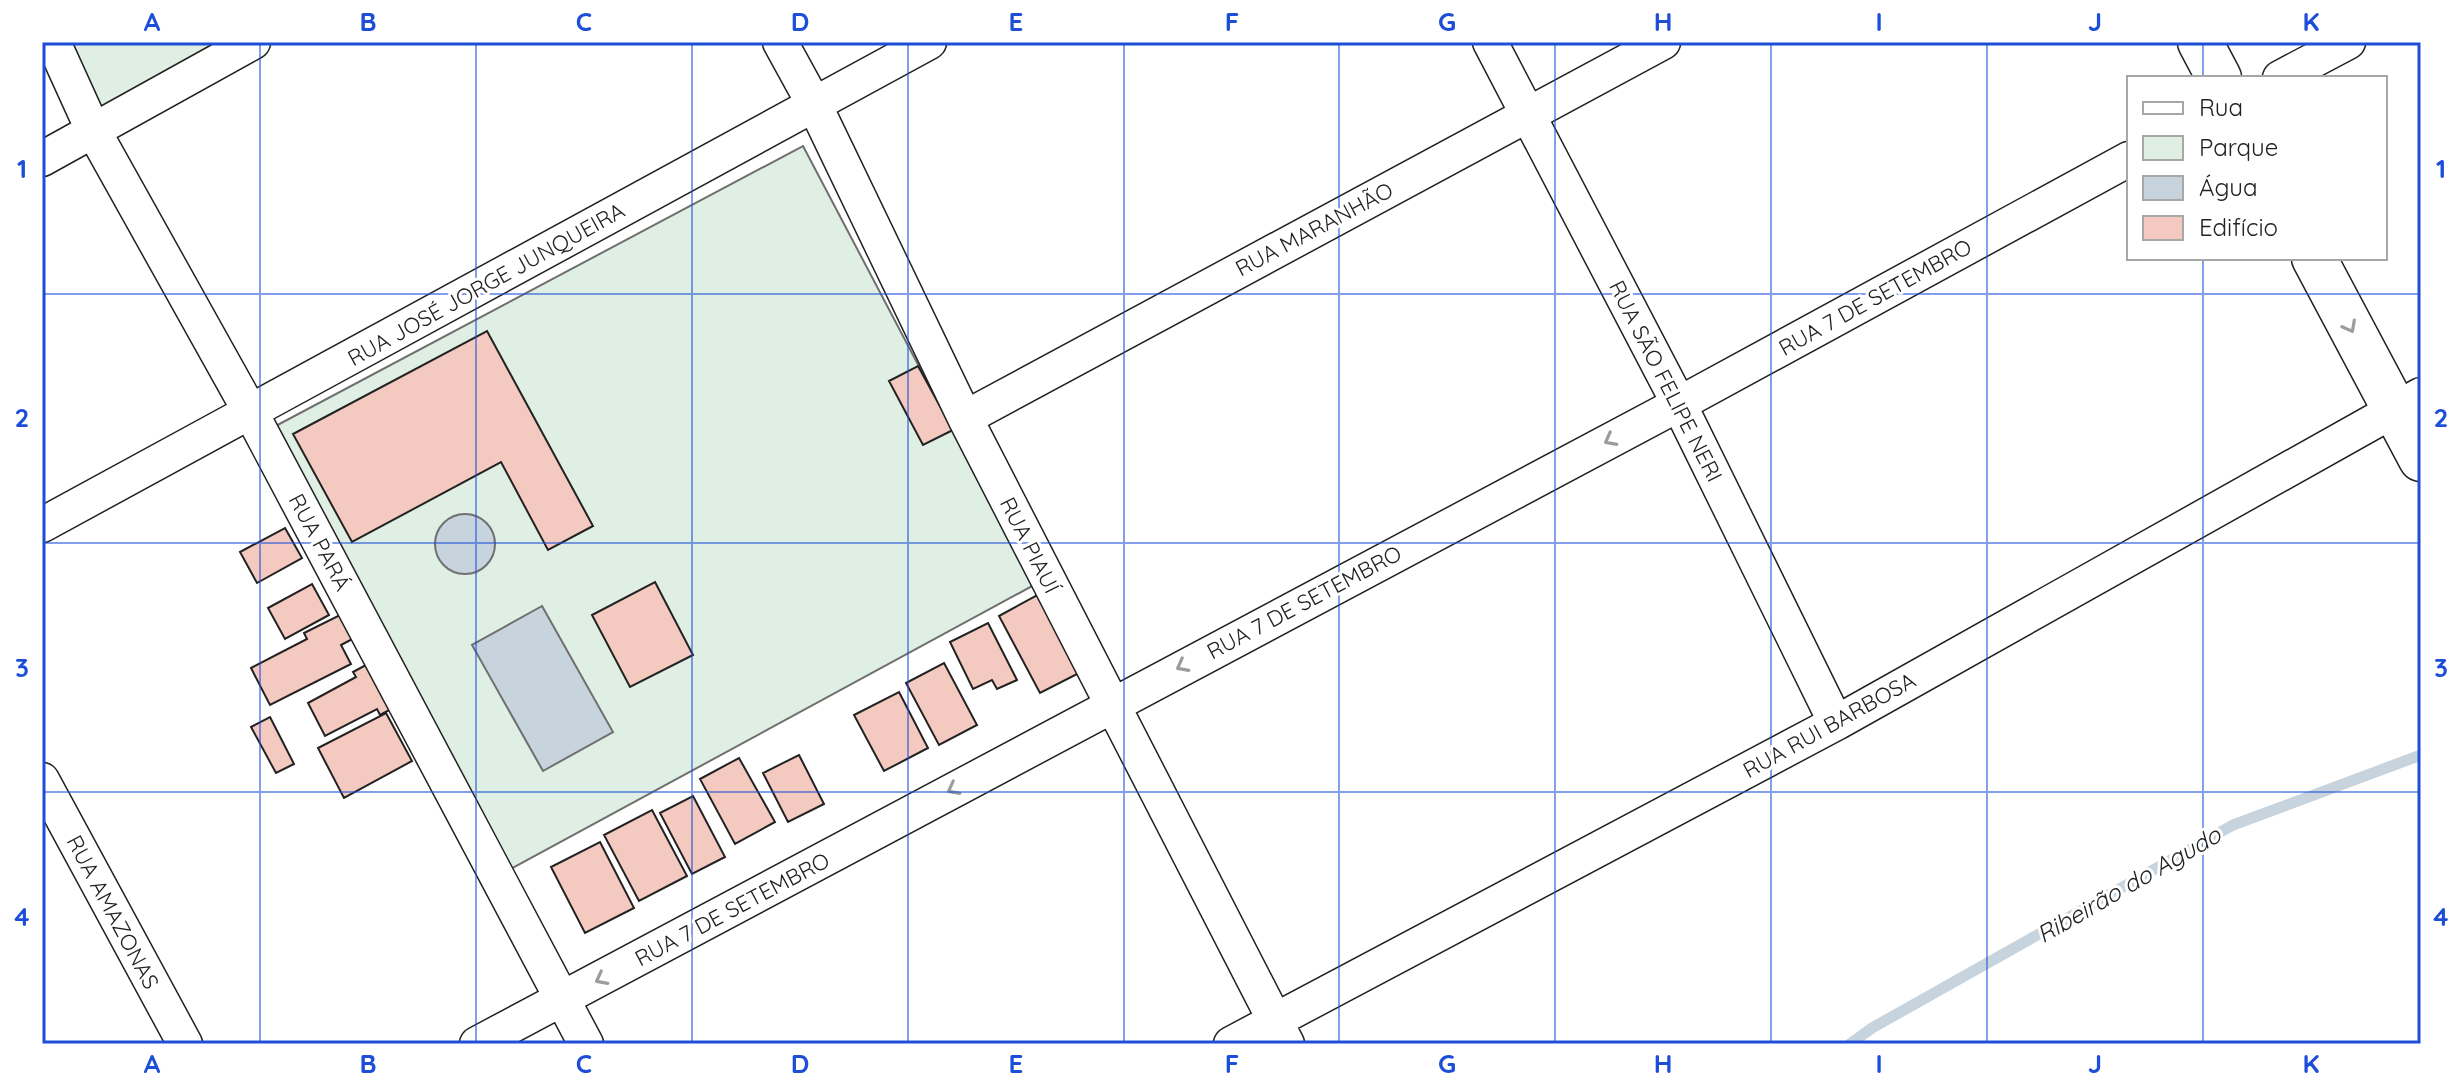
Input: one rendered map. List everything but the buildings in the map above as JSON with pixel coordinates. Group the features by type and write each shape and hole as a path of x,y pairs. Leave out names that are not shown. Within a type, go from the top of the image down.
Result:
{"main road":[{"path":"2200,42 2218,76"},
{"path":"2315,260 2407,402 2421,459"}],"street":[{"name":"RUA PARÁ","path":"53,42 93,130 251,413 586,1044"},
{"path":"42,159 253,42"},
{"name":"RUA PIAUÍ","path":"780,42 814,104 965,418 1281,1032"},
{"name":"RUA JOSÉ JORGE JUNQUEIRA","path":"42,525 929,42"},
{"name":"RUA SÃO FELIPE NERI","path":"1490,42 1679,404 1836,723"},
{"name":"RUA MARANHÃO","path":"965,418 1663,42"},
{"path":"2284,76 2348,42"},
{"name":"RUA 7 DE SETEMBRO","path":"477,1044 1679,404 2127,160"},
{"name":"RUA RUI BARBOSA","path":"1231,1044 1281,1032 2407,402"},
{"name":"RUA AMAZONAS","path":"42,780 185,1044"}],"green space":[{"path":"61,42 266,42 109,129"},
{"path":"803,146 1034,585 509,870 270,429"}],"water":[{"path":"465,514 476,516 486,523 493,533 493,555 486,565 476,572 465,574 454,572 444,565 437,555 435,544 437,533 444,523 454,516"},
{"path":"542,606 613,732 543,771 472,645"}],"waterway":[{"name":"Ribeirão do Agudo","path":"1850,1044 1872,1028 2233,825 2421,755"}]}
